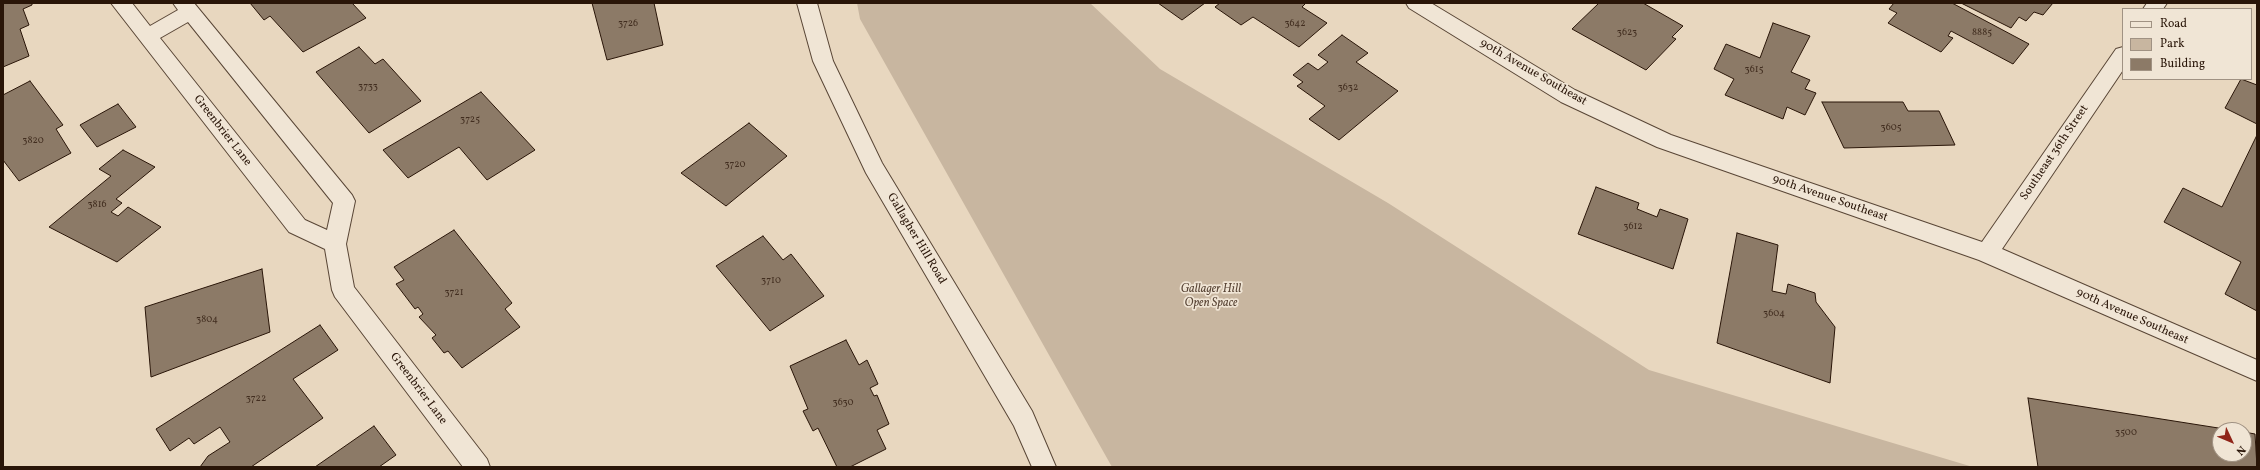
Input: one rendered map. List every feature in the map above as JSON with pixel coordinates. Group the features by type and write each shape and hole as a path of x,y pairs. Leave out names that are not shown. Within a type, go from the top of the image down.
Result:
{"street":[{"name":"Greenbrier Lane","path":"121,3 297,226 335,244"},
{"name":"Gallagher Hill Road","path":"807,3 823,61 873,167 1023,419 1044,467"},
{"name":"90th Avenue Southeast","path":"1416,3 1568,96 1664,142 1987,253 2257,371"},
{"name":"Greenbrier Lane","path":"187,8 344,201 335,244 343,290 478,467"},
{"path":"147,36 187,8"},
{"name":"Southeast 36th Street","path":"1987,253 2122,55"}],"green space":[{"name":"Gallager Hill Open Space","path":"857,3 1090,3 1160,69 1388,203 1649,370 1973,467 1112,467 860,19"}],"building":[{"path":"3,3 32,3 32,5 23,9 29,25 20,29 29,56 3,67"},
{"path":"250,3 352,3 366,18 303,52 270,16 264,20"},
{"path":"592,3 654,3 663,45 607,60"},
{"path":"1158,3 1205,3 1182,20"},
{"path":"1220,3 1303,3 1305,4 1302,7 1327,23 1299,47 1253,17 1241,25 1215,7"},
{"path":"1599,3 1643,3 1683,26 1672,37 1676,39 1646,70 1572,29"},
{"path":"1894,3 1952,3 2029,44 2013,64 1951,31 1948,36 1953,38 1941,52 1888,23 1897,13 1889,9"},
{"path":"1961,3 2053,3 2043,15 2034,12 2026,21 2019,17 2011,28"},
{"path":"1773,23 1810,36 1791,72 1810,80 1805,89 1816,93 1805,115 1787,107 1783,119 1725,95 1734,79 1714,69 1726,44 1760,58"},
{"path":"1342,35 1368,53 1356,62 1398,91 1339,140 1309,119 1325,106 1297,86 1303,82 1293,75 1308,63 1318,70 1328,62 1318,55"},
{"path":"359,47 375,64 383,59 421,101 369,133 316,72"},
{"path":"2240,80 2257,85 2257,124 2225,108"},
{"path":"30,81 63,125 56,129 71,153 19,181 3,160 3,95"},
{"path":"481,92 535,150 487,180 459,147 408,178 383,150"},
{"path":"1822,102 1903,102 1908,111 1939,111 1955,145 1844,148"},
{"path":"118,104 136,127 97,147 80,125"},
{"path":"749,123 787,156 726,206 681,173"},
{"path":"2257,135 2257,311 2225,294 2241,262 2164,222 2183,188 2222,207"},
{"path":"123,150 155,167 116,199 122,203 111,212 118,216 128,207 161,227 117,262 49,227 111,176 99,169"},
{"path":"1596,187 1639,203 1637,209 1657,217 1660,209 1688,219 1673,269 1578,234"},
{"path":"454,230 512,303 505,309 520,327 462,368 448,351 444,353 432,338 436,335 419,317 423,314 418,307 415,309 396,284 404,280 394,267"},
{"path":"1737,233 1778,245 1772,291 1786,294 1788,284 1815,293 1816,302 1835,327 1830,383 1717,343"},
{"path":"763,236 783,260 791,254 824,296 770,331 716,266"},
{"path":"262,269 270,332 151,377 145,307"},
{"path":"320,325 338,350 293,379 323,418 251,467 200,467 208,456 230,442 220,427 194,444 189,438 170,451 156,429"},
{"path":"846,340 859,365 867,360 878,384 870,388 874,396 877,395 889,424 877,430 886,449 850,467 837,467 818,428 813,431 803,411 808,409 790,366"},
{"path":"2028,398 2212,427 2212,462 2252,462 2252,433 2255,434 2257,467 2038,467"},
{"path":"374,426 396,455 379,467 315,467"}]}
